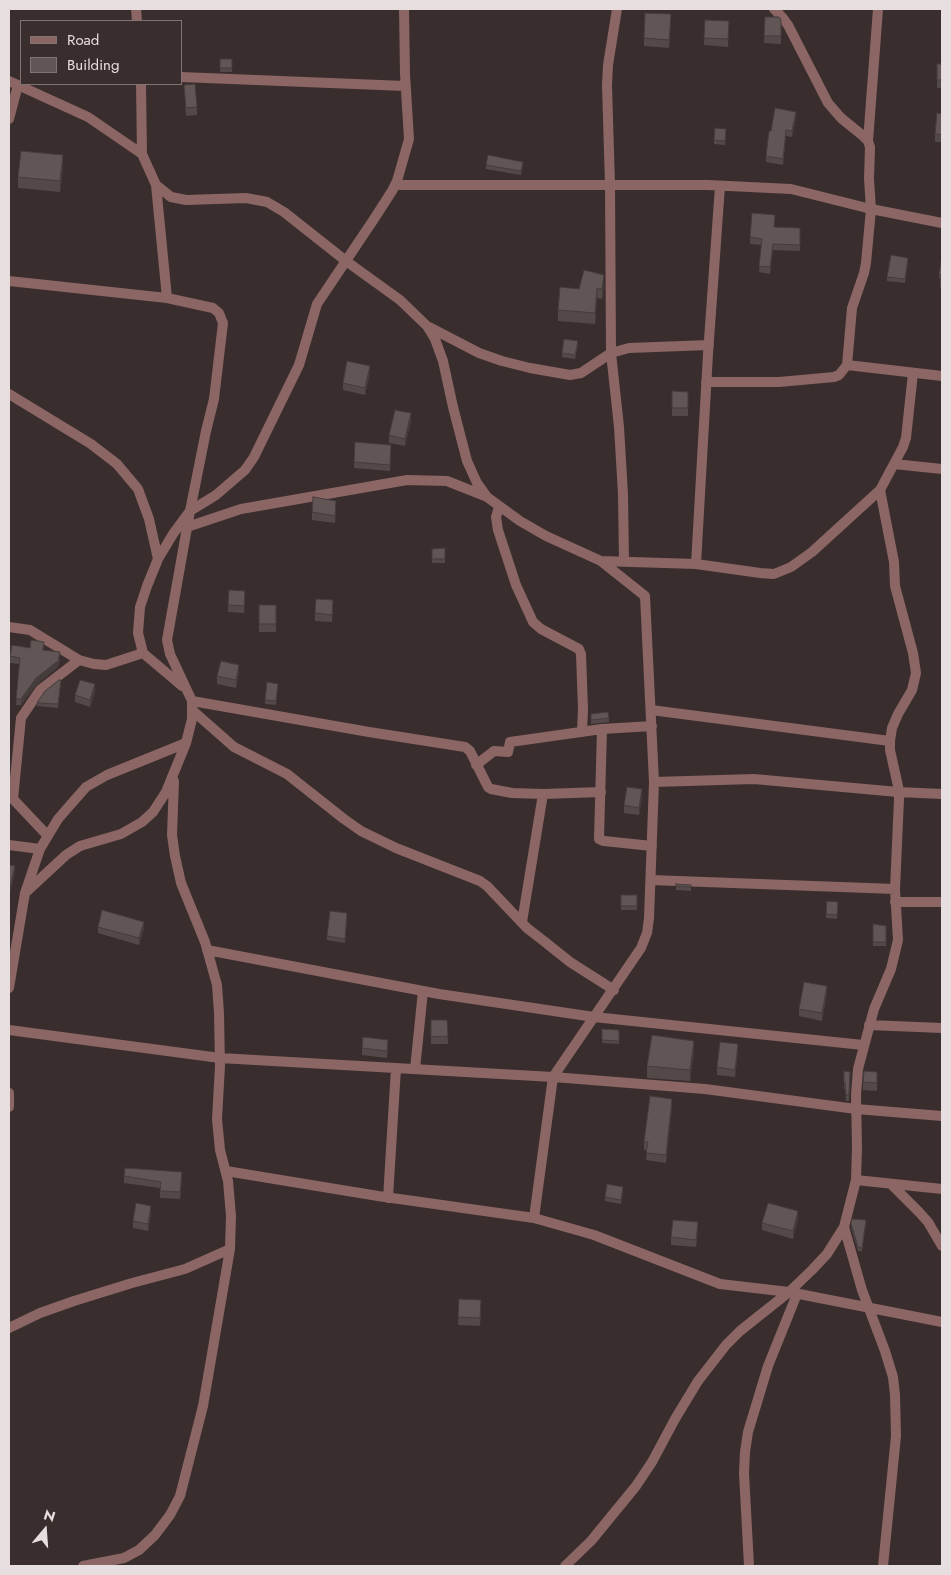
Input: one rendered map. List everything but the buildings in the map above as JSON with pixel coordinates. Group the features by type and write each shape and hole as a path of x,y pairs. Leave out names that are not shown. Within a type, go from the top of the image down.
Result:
{"street":[{"path":"185,688 143,654 138,633 140,607 158,559 190,511 216,495 244,470 254,457 299,365 317,304 395,185 409,139 404,9"},
{"path":"617,9 608,65 607,85 610,185 611,353 619,427 624,561"},
{"path":"774,9 788,26 828,103 841,118 868,141"},
{"path":"706,382 779,382 834,377 839,375 847,366 852,308 865,268 871,209 869,179 871,154 868,141 878,9"},
{"path":"182,77 406,86"},
{"path":"9,119 13,83 88,117 142,154"},
{"path":"141,85 142,154 156,185 167,298"},
{"path":"156,185 171,196 186,200 246,198 268,202 284,212 346,261 400,300 427,326 435,339 443,361 453,407 471,472 476,483 487,497 546,536 601,561 645,596 654,782 651,880 647,932 641,948 614,990 553,1077 534,1218"},
{"path":"395,185 720,186 799,190 871,209 942,223"},
{"path":"696,564 706,382 720,186"},
{"path":"9,281 167,298 213,308 219,312 223,323 214,398 190,511 167,640 170,654 192,706 192,719 186,743 166,792 153,812 142,822 121,834 80,846 66,855 25,893"},
{"path":"427,326 479,353 502,361 570,375 581,373 611,353 629,348 709,345"},
{"path":"847,366 942,376"},
{"path":"601,561 696,564 760,574 774,574 791,567 812,552 880,490 906,438 913,373"},
{"path":"9,394 91,444 117,464 138,489 149,518 158,559"},
{"path":"894,464 942,469"},
{"path":"187,527 241,509 407,480 447,481 487,497"},
{"path":"565,1566 591,1541 636,1486 652,1462 674,1420 698,1381 726,1345 740,1331 793,1293 827,1254 844,1227 856,1180 858,1069 869,1025 891,969 898,940 895,889 898,792 890,741 892,728 912,690 916,673 913,653 895,586 894,562 880,490"},
{"path":"499,506 496,517 498,530 516,585 533,622 541,630 579,649 583,709 582,732"},
{"path":"9,627 30,630 79,660 94,664 106,665 143,654"},
{"path":"47,835 11,796 21,718 40,690 79,660"},
{"path":"192,706 465,747 470,751 488,787 491,789 512,793 543,794 601,792"},
{"path":"192,706 234,747 287,774 361,831 396,848 480,881 522,922 570,962 614,990"},
{"path":"651,710 890,741"},
{"path":"476,765 494,751 508,752 510,742 602,729 652,726"},
{"path":"602,729 599,839 652,846"},
{"path":"9,988 25,893 40,849 58,819 86,787 107,775 186,743"},
{"path":"83,1566 124,1558 139,1550 155,1535 170,1515 180,1496 203,1406 230,1249 232,1216 228,1181 220,1150 216,1119 220,1058 216,985 207,950 181,883 175,856 172,834 175,773"},
{"path":"654,782 754,779 898,792 942,794"},
{"path":"522,922 543,794"},
{"path":"9,845 40,849"},
{"path":"651,880 895,889"},
{"path":"895,902 942,902"},
{"path":"207,950 423,991 594,1017 864,1046"},
{"path":"415,1069 423,991"},
{"path":"869,1025 942,1028"},
{"path":"9,1030 220,1058 553,1077 705,1089 856,1109 942,1116"},
{"path":"388,1198 396,1068"},
{"path":"9,1093 9,1108"},
{"path":"226,1171 388,1198 534,1218 594,1235 720,1284 793,1293 942,1322"},
{"path":"856,1180 942,1190"},
{"path":"891,1184 928,1222 942,1246"},
{"path":"844,1227 869,1308 885,1351 895,1395 896,1436 883,1566"},
{"path":"9,1328 40,1313 65,1304 185,1269 230,1249"},
{"path":"749,1566 744,1473 748,1432 793,1293"}]}
